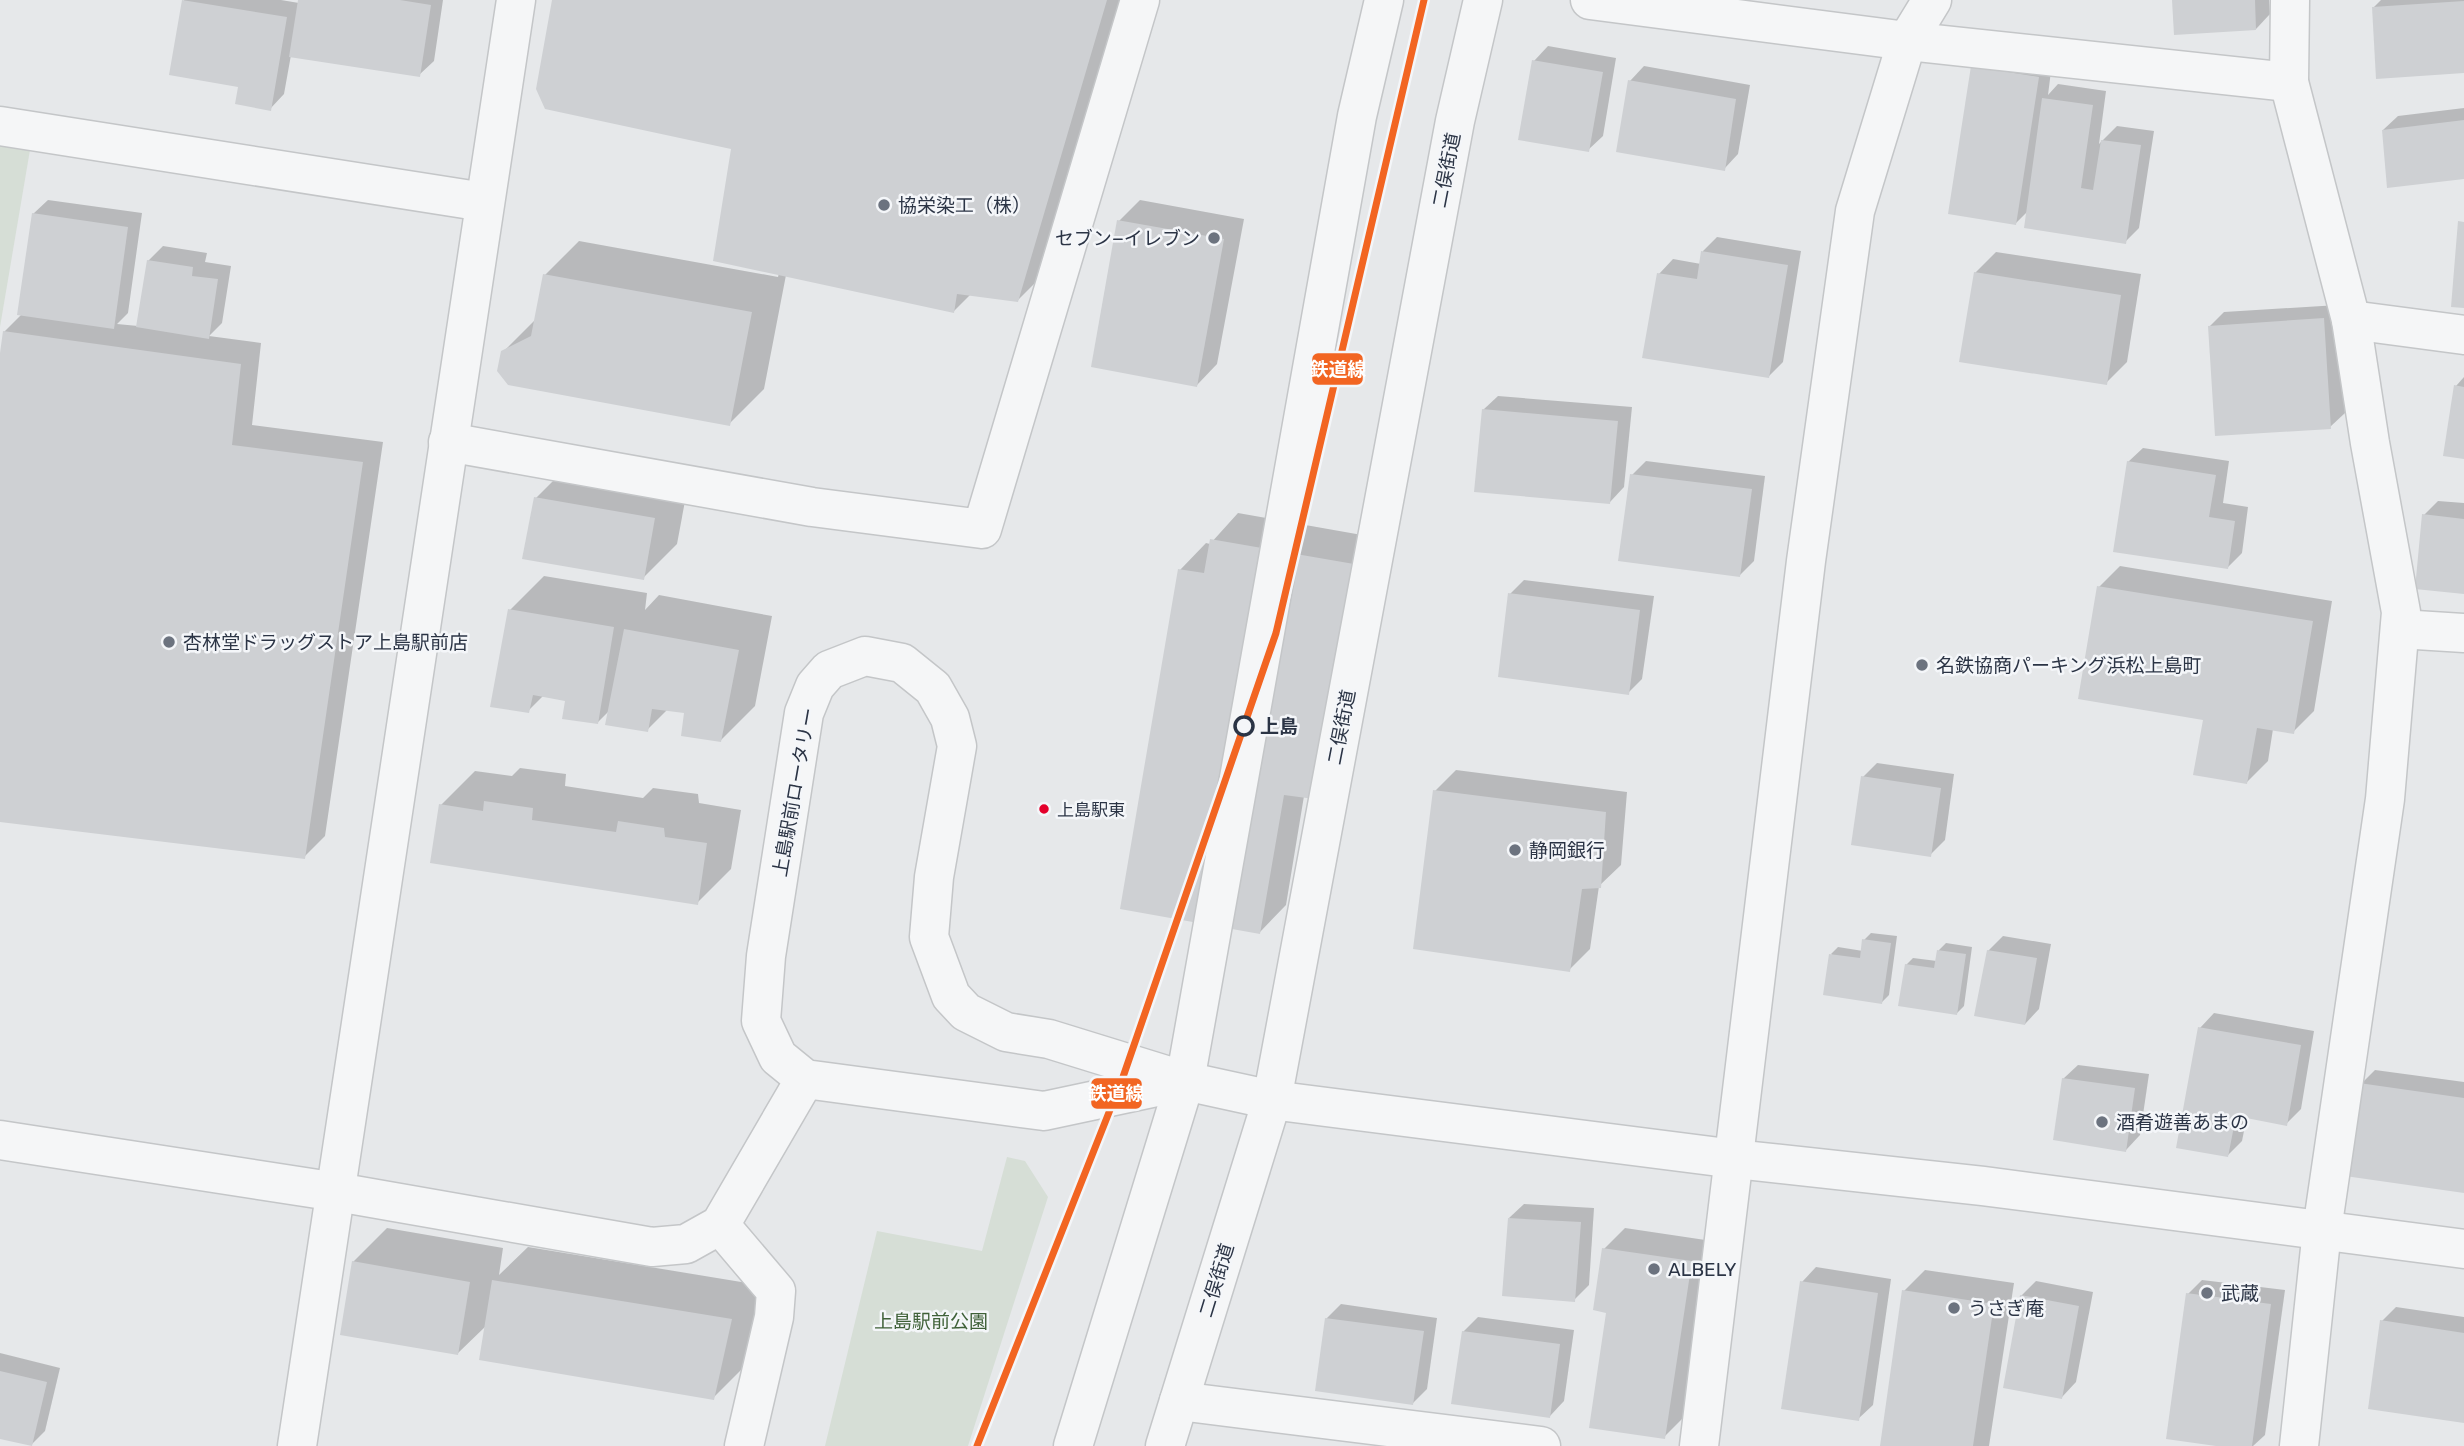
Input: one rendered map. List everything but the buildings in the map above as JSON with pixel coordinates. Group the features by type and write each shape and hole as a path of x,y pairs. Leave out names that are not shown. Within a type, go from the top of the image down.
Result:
{"street":[{"path":"297,1446 516,0"},
{"path":"448,442 812,507 982,529 1140,0"},
{"path":"1073,1446 1185,1082 1357,117 1384,0"},
{"name":"二俣街道","path":"1165,1446 1272,1100 1455,121 1483,0"},
{"path":"1590,0 1907,41 2289,82"},
{"path":"1699,1446 1806,561 1854,211 1907,41 1932,0"},
{"path":"2290,0 2289,82 2351,320 2401,612 2385,799 2322,1230 2299,1446"},
{"path":"0,125 484,202"},
{"path":"2351,320 2464,335"},
{"path":"2400,629 2464,633"},
{"name":"上島駅前ロータリー","path":"805,1079 778,1057 761,1021 766,956 804,713 815,686 830,670 865,656 902,663 933,688 950,718 957,746 934,877 929,937 951,996 966,1012 1006,1032 1049,1039 1185,1082 1272,1100 1735,1159 1983,1186 2464,1249"},
{"path":"0,1140 337,1192 652,1247 687,1244 720,1225 805,1079 1044,1111 1185,1082"},
{"path":"720,1225 776,1291 774,1317 744,1446"},
{"path":"1179,1401 1541,1446"}],"green space":[{"path":"0,139 31,144 0,327"},
{"name":"上島駅前公園","path":"1007,1157 1025,1161 1048,1197 968,1446 825,1446 877,1231 982,1251"}],"transit line":[{"name":"鉄道線","path":"977,1446 1123,1077 1276,633 1424,0"}],"place":[{"name":"協栄染工（株）","path":"884,205"},
{"name":"セブン−イレブン","path":"1214,238"},
{"name":"杏林堂ドラッグストア上島駅前店","path":"169,642"},
{"name":"名鉄協商パーキング浜松上島町","path":"1922,665"},
{"name":"上島","path":"1244,726"},
{"name":"上島駅東","path":"1044,809"},
{"name":"静岡銀行","path":"1515,850"},
{"name":"酒肴遊善あまの","path":"2102,1122"},
{"name":"ALBELY","path":"1654,1269"},
{"name":"武蔵","path":"2207,1293"},
{"name":"うさぎ庵","path":"1954,1308"}]}
